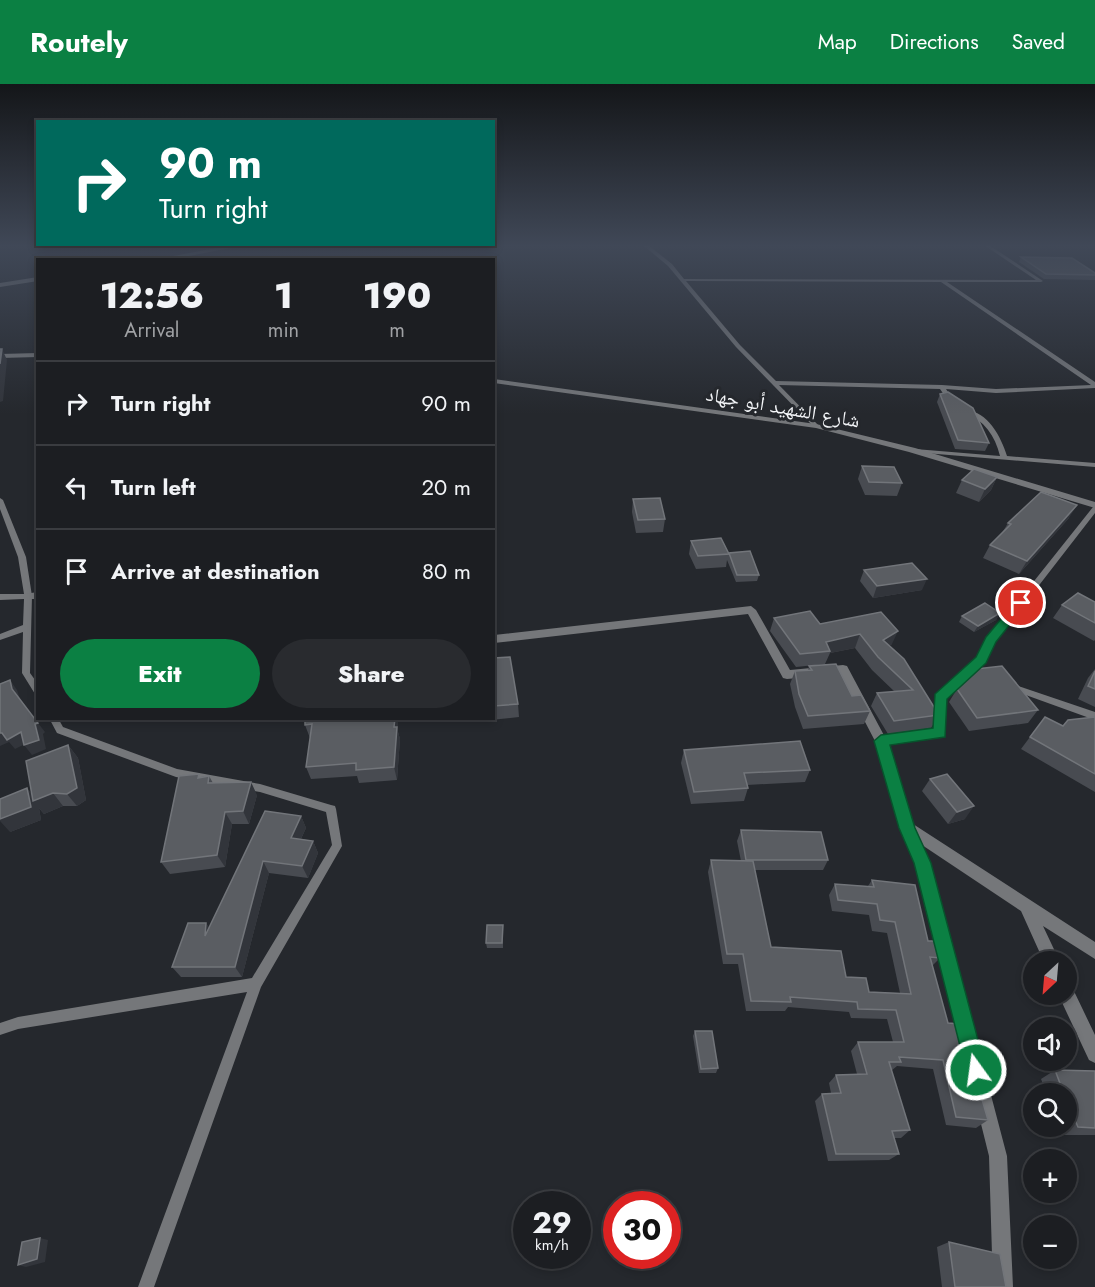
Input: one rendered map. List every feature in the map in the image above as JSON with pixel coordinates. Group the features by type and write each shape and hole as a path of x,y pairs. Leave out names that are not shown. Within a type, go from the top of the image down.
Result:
{"street":[{"path":"0,356 36,355"},
{"name":"شارع الشهيد أبو جهاد","path":"495,381 816,426 912,450 1095,507"},
{"path":"495,639 751,609 787,675 843,669 881,741 907,828 923,863 998,1156 1003,1287"},
{"path":"907,828 1095,951"},
{"path":"1027,908 1047,951"},
{"path":"1072,1005 1095,1054"}],"lane":[{"path":"701,301 738,346 816,426"},
{"path":"972,301 1095,386"},
{"path":"775,383 942,387 996,391 1095,386"},
{"path":"942,387 957,408 977,415 1000,439 1004,458"},
{"path":"912,450 1095,465"},
{"path":"0,500 22,557 33,596 27,627 26,673 36,689"},
{"path":"881,741 940,733 940,698 985,663 991,640 1095,507"},
{"path":"0,597 33,596"},
{"path":"0,637 27,627"},
{"path":"1005,680 1012,687 1095,716"},
{"path":"54,720 60,730 176,772 260,788 332,809 337,846 256,984 146,1287"},
{"path":"0,1029 18,1023 256,984"}],"building":[{"path":"948,392 973,408 989,443 958,440 940,394"},
{"path":"862,466 894,467 902,483 869,482"},
{"path":"974,469 997,477 985,489 962,480"},
{"path":"1041,492 1077,505 1027,561 990,545 1011,524 1008,523"},
{"path":"660,498 665,519 638,520 633,499"},
{"path":"721,538 729,554 698,556 691,541"},
{"path":"750,551 759,575 737,575 729,553"},
{"path":"912,563 927,579 877,586 864,570"},
{"path":"1078,593 1095,602 1095,623 1062,605"},
{"path":"985,603 1000,613 978,626 962,616"},
{"path":"810,611 820,624 881,612 898,631 883,640 904,659 939,715 894,721 877,693 913,690 878,657 860,634 826,642 830,651 800,654 774,618"},
{"path":"510,657 518,704 495,706 495,658"},
{"path":"836,664 852,696 861,695 870,711 808,716 799,694 795,671 812,670 809,666"},
{"path":"1002,666 1038,710 977,718 957,689 976,669"},
{"path":"1095,671 1095,689 1088,686"},
{"path":"10,680 12,689 38,723 35,724 39,740 24,745 21,732 7,740 0,733 0,684"},
{"path":"1045,717 1063,726 1068,720 1095,717 1095,774 1030,737"},
{"path":"305,720 395,720 394,727 397,727 394,767 356,770 356,763 306,767 312,724 305,725"},
{"path":"800,741 810,770 744,773 748,788 694,792 684,750"},
{"path":"68,745 77,788 67,794 53,793 33,801 26,761"},
{"path":"199,774 198,778 209,776 208,783 251,782 243,811 225,812 217,855 161,862 179,776"},
{"path":"947,774 974,806 957,812 930,779"},
{"path":"27,788 31,807 0,819 0,799"},
{"path":"265,811 301,816 291,838 313,841 302,866 263,861 235,967 172,967 188,923 206,923 205,936"},
{"path":"741,830 821,832 828,860 746,860"},
{"path":"711,860 753,861 771,947 841,951 846,977 866,978 869,992 911,994 895,922 880,920 877,904 838,900 835,884 874,887 872,880 915,885 928,941 935,941 940,958 930,957 948,1023 960,1024 988,1120 956,1117 943,1060 899,1057 901,1062 889,1062 910,1130 892,1131 899,1154 836,1154 822,1094 841,1093 836,1075 867,1074 858,1042 904,1042 896,1010 858,1009 857,1002 790,997 791,1002 751,1001 743,954 727,954"},
{"path":"487,925 503,925 502,943 486,943"},
{"path":"695,1031 712,1031 718,1068 701,1069"},
{"path":"1055,1071 1095,1071 1095,1128 1078,1127 1077,1125 1077,1083 1060,1083"},
{"path":"40,1238 37,1259 18,1265 22,1242"},
{"path":"949,1242 1000,1254 1006,1287 955,1287"}],"route":[{"path":"976,1070 923,863 907,828 881,741 940,733 940,698 981,660 991,640 1021,603"}]}
